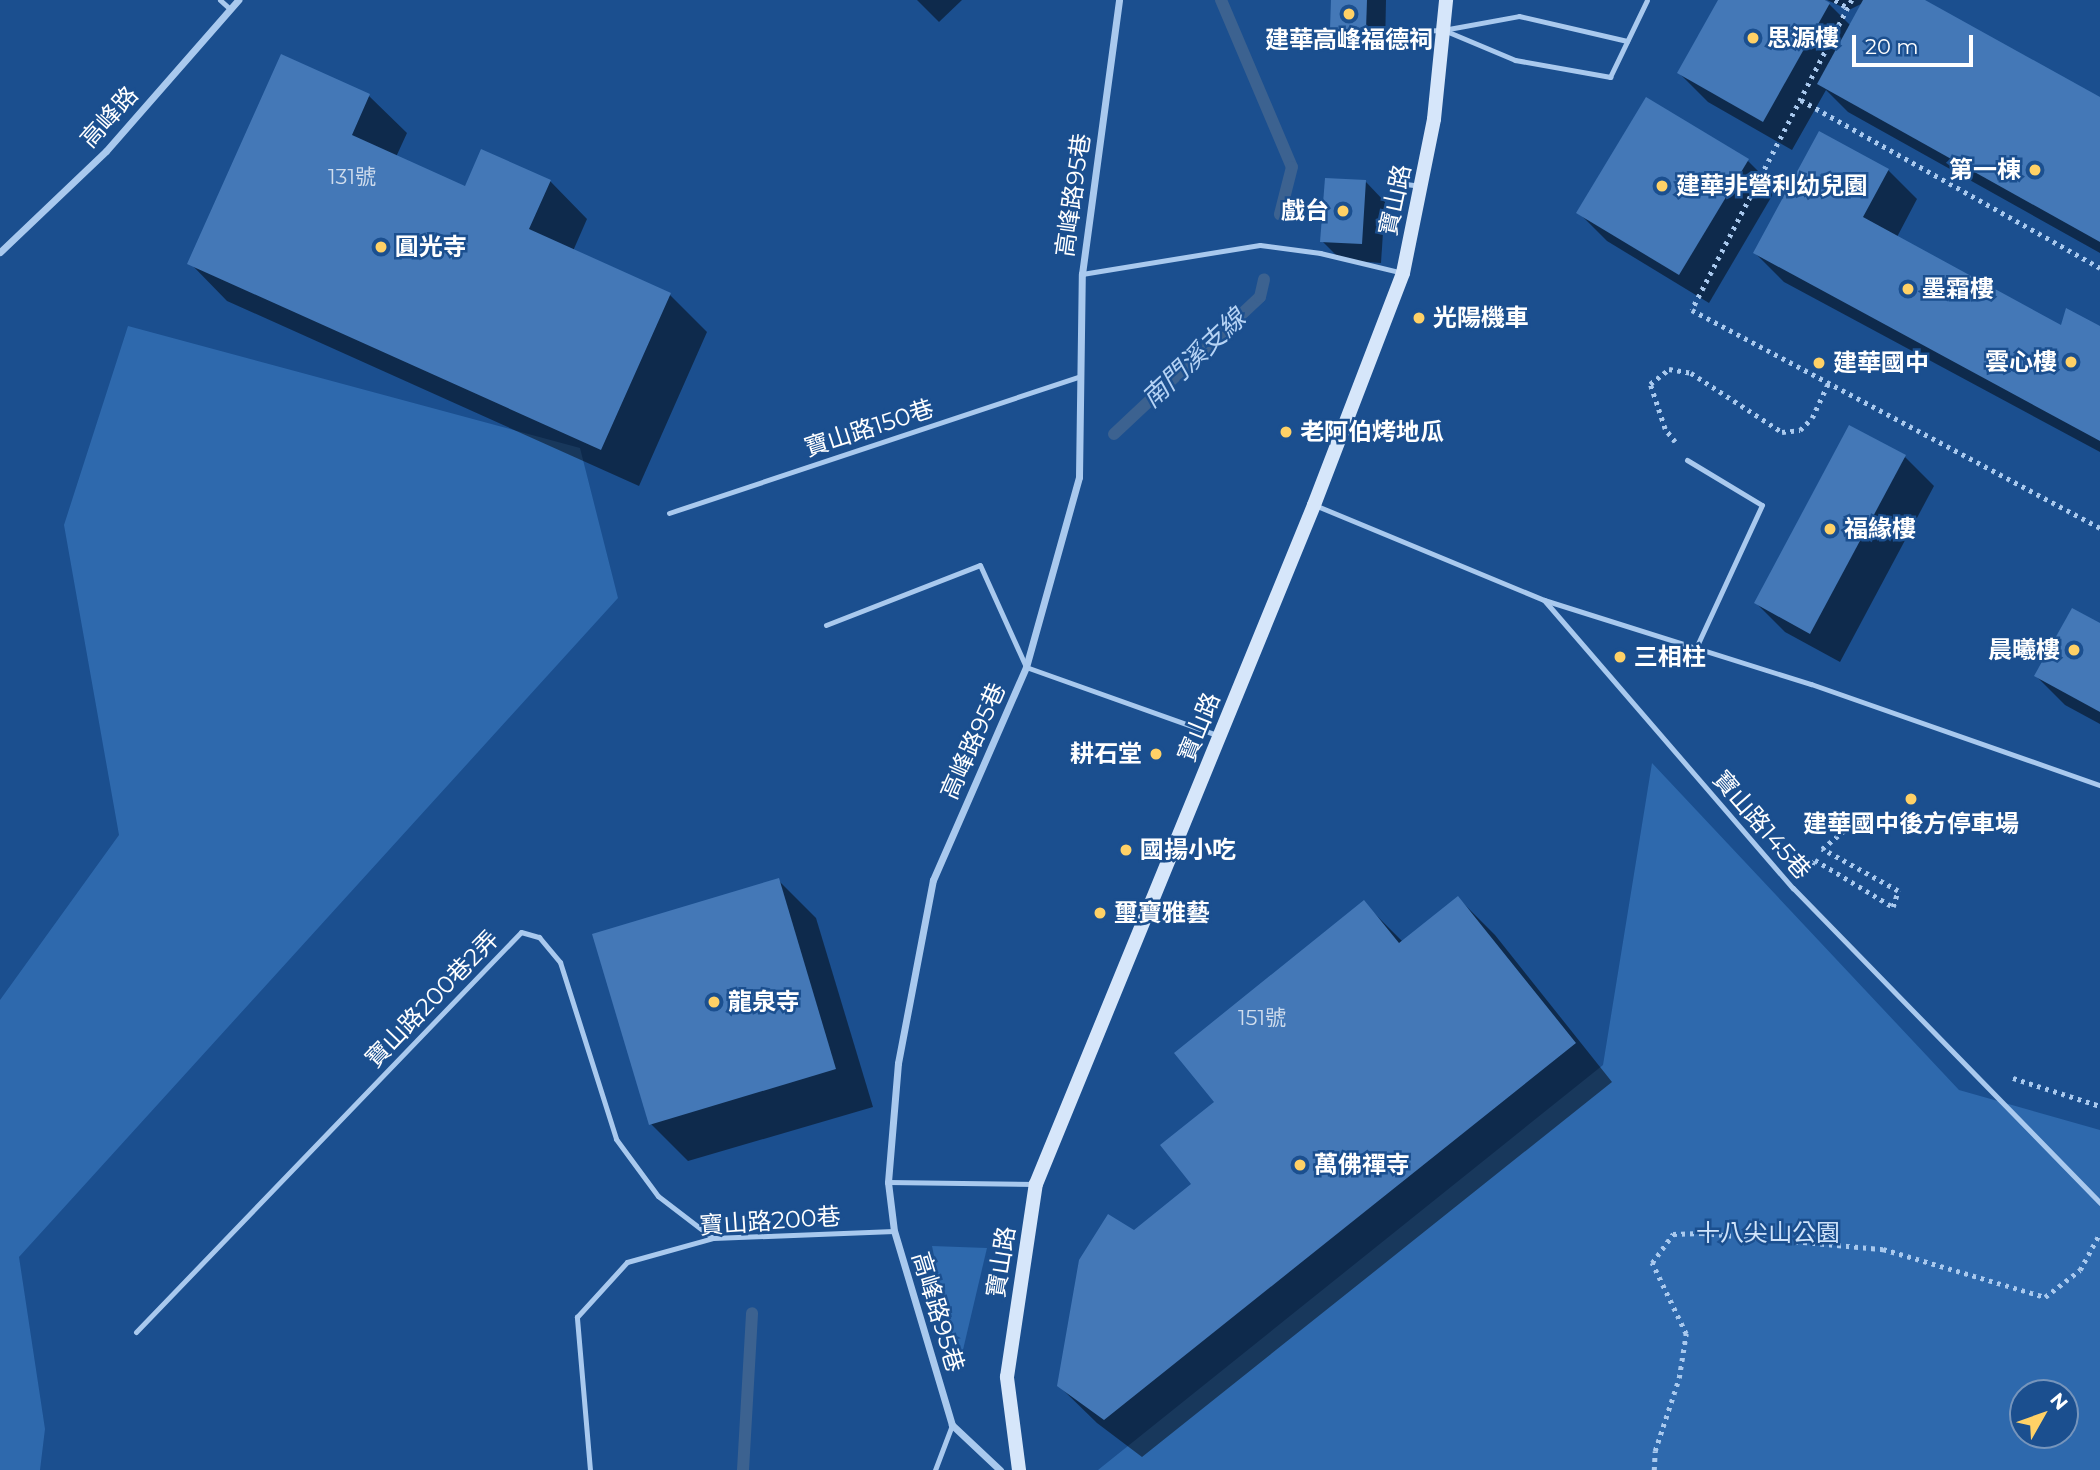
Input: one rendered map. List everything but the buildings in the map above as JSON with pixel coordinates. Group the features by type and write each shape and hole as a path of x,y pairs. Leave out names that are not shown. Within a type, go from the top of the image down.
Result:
{"street":[{"name":"高峰路","path":"0,252 106,151 238,0"},
{"name":"高峰路95巷","path":"1000,1470 953,1425 894,1231 888,1182 898,1063 933,880 1026,667 1079,477 1082,274 1119,0"},
{"name":"寶山路","path":"1019,1470 1007,1377 1036,1184 1314,505 1403,273 1434,119 1446,0"}],"lane":[{"path":"220,0 230,9"},
{"path":"1443,30 1515,60 1610,77 1647,0"},
{"path":"1415,31 1443,30 1519,16 1627,41"},
{"path":"1389,182 1421,186"},
{"path":"1082,274 1260,245 1320,253 1403,273"},
{"name":"寶山路150巷","path":"669,513 1080,376"},
{"path":"1687,460 1762,505 1696,648"},
{"name":"寶山路145巷","path":"1314,505 1544,600 1811,684 2100,785"},
{"path":"826,625 980,565 1026,667 1219,736"},
{"name":"寶山路145巷","path":"1544,600 1793,888 1966,1062 2100,1203"},
{"name":"寶山路200巷2弄","path":"136,1332 521,932 539,937 560,962 617,1139 658,1196 713,1238"},
{"path":"888,1182 1036,1184"},
{"name":"寶山路200巷","path":"590,1470 577,1317 626,1262 713,1238 894,1231"},
{"path":"935,1470 953,1425"}],"path":[{"path":"1835,0 1848,8"},
{"path":"1852,0 1692,310 2100,528"},
{"path":"1801,100 2100,268"},
{"path":"1687,460 1665,429 1650,384 1669,369 1692,373 1782,432 1800,430 1812,418 1828,383"},
{"path":"1793,888 1815,860 1893,907 1898,891 1822,849 1863,815"},
{"path":"1966,1062 2100,1106"},
{"path":"1654,1470 1655,1451 1679,1378 1686,1334 1652,1263 1673,1234 1702,1233 1882,1249 2045,1297 2080,1270 2100,1233"}],"green space":[{"path":"128,326 580,448 618,598 19,1257 45,1429 40,1470 0,1470 0,1000 119,835 64,525"},
{"name":"十八尖山公園","path":"1652,763 1959,1090 2100,1130 2100,1470 1098,1470 1603,1065"},
{"path":"932,1246 987,1248 958,1371"}],"waterway":[{"name":"南門溪支線","path":"1221,0 1292,167 1280,214"},
{"name":"南門溪支線","path":"1114,434 1260,297 1264,279"},
{"name":"南門溪支線","path":"743,1470 752,1313"}],"place":[{"name":"建華高峰福德祠","path":"1349,14"},
{"name":"思源樓","path":"1753,38"},
{"name":"第一棟","path":"2035,170"},
{"name":"建華非營利幼兒園","path":"1662,186"},
{"name":"戲台","path":"1343,211"},
{"name":"圓光寺","path":"381,247"},
{"name":"墨霜樓","path":"1908,289"},
{"name":"光陽機車","path":"1419,318"},
{"name":"雲心樓","path":"2071,362"},
{"name":"建華國中","path":"1819,363"},
{"name":"老阿伯烤地瓜","path":"1286,432"},
{"name":"福緣樓","path":"1830,529"},
{"name":"晨曦樓","path":"2074,650"},
{"name":"三相柱","path":"1620,657"},
{"name":"耕石堂","path":"1156,754"},
{"name":"建華國中後方停車場","path":"1911,799"},
{"name":"國揚小吃","path":"1126,850"},
{"name":"璽寶雅藝","path":"1100,913"},
{"name":"龍泉寺","path":"714,1002"},
{"name":"萬佛禪寺","path":"1300,1165"}]}
